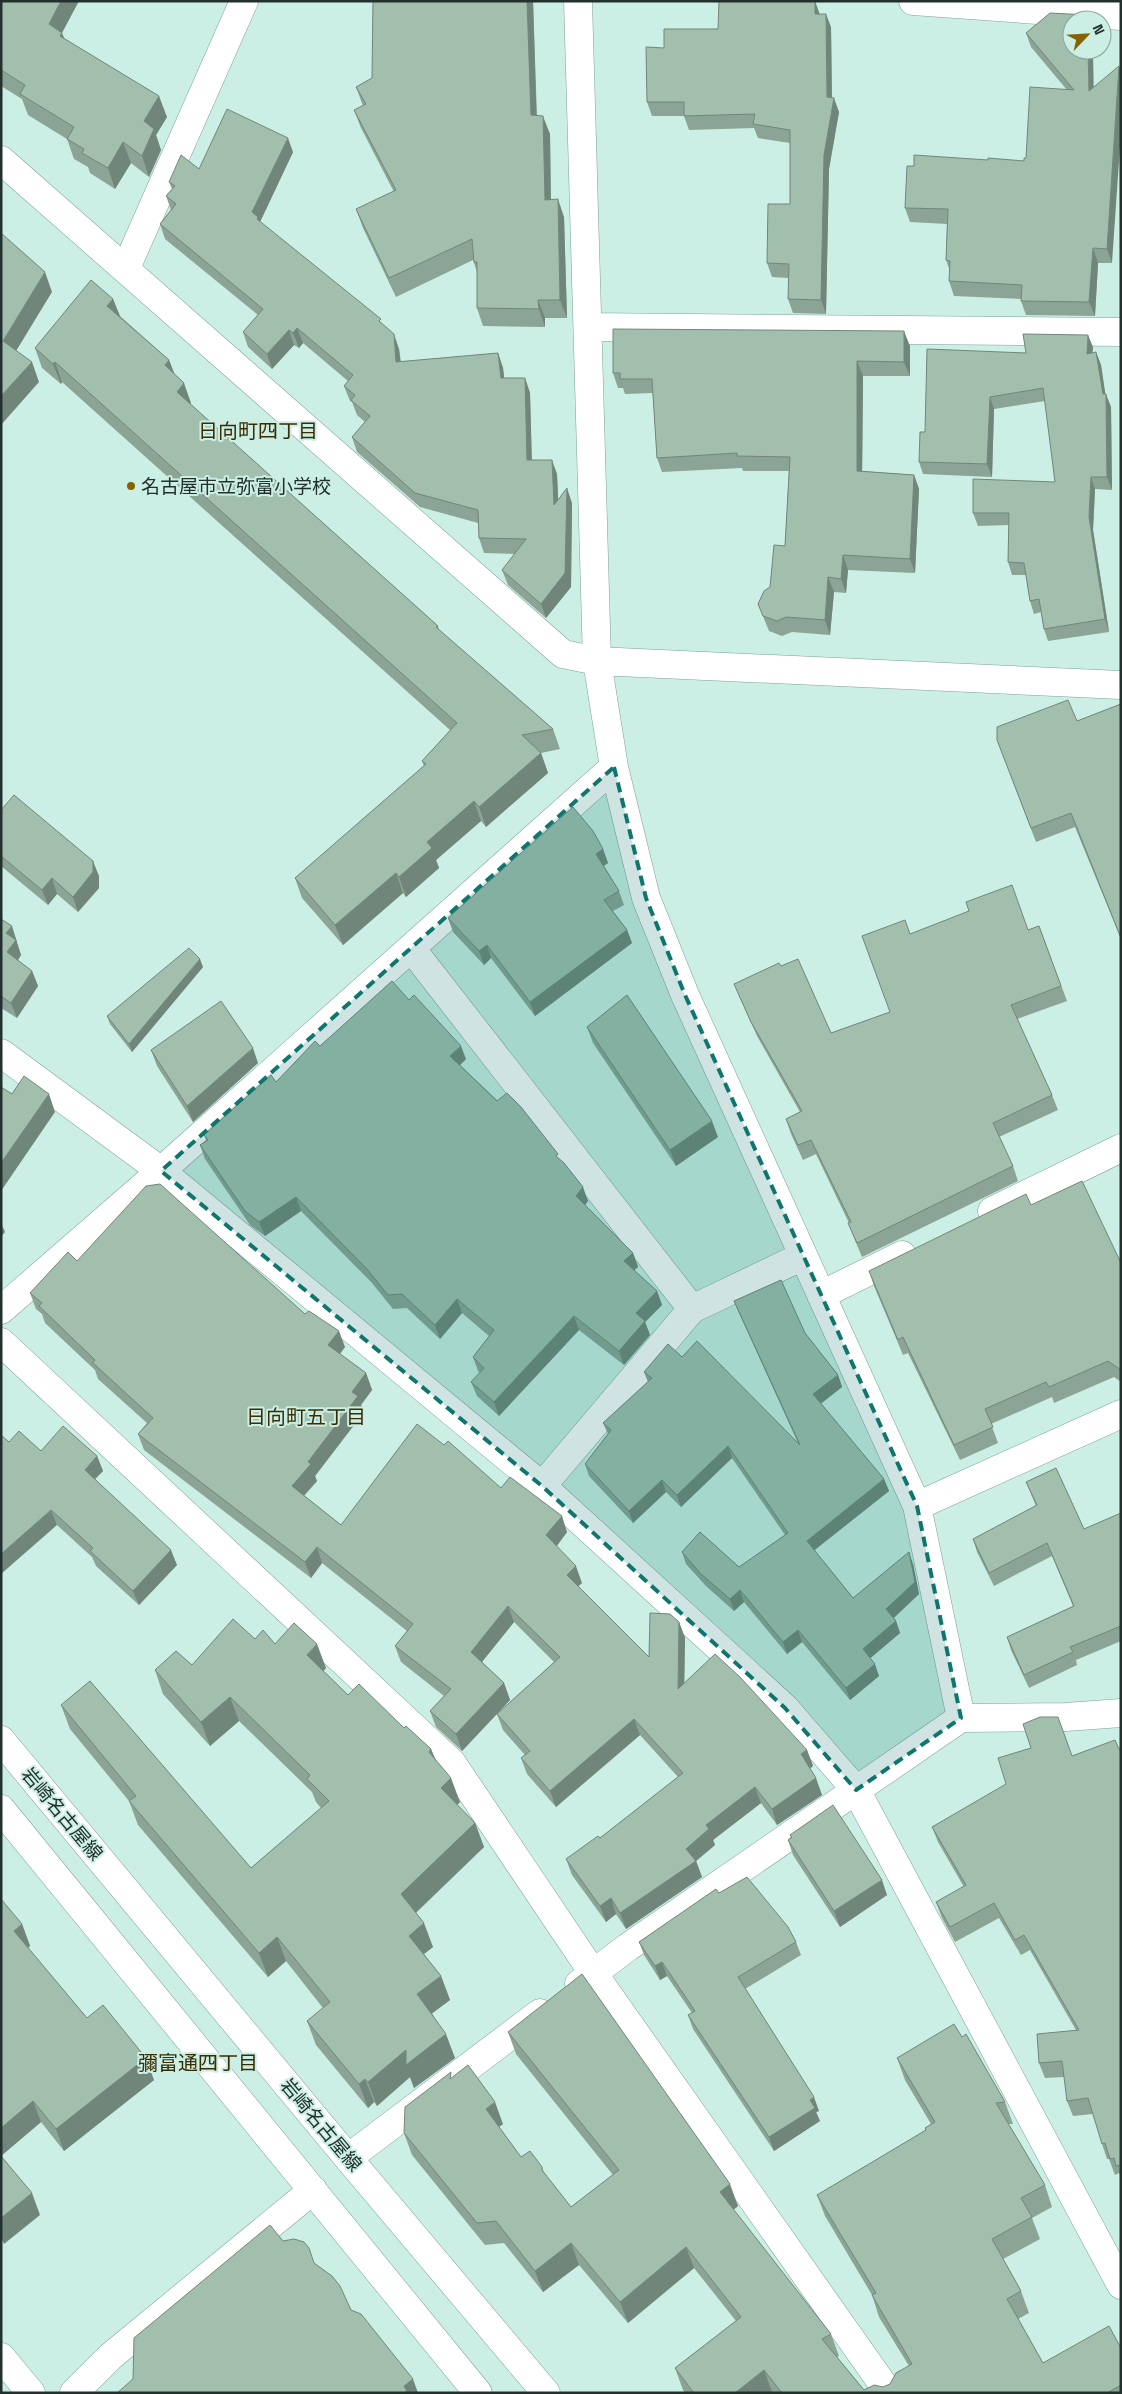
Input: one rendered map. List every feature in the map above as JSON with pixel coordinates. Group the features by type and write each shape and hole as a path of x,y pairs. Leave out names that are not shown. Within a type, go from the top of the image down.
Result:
{"street":[{"path":"126,268 244,1"},
{"path":"578,1 597,661 614,767 646,898 685,995 917,1506 961,1718"},
{"path":"913,1 1121,16"},
{"path":"1,160 563,654 597,661 1121,685"},
{"path":"588,327 1121,332"},
{"path":"1,1310 161,1171 614,767"},
{"path":"411,948 692,1309"},
{"path":"1,1053 161,1171 542,1486 785,1708 856,1790 1121,2285"},
{"path":"971,1221 1121,1148"},
{"path":"821,1295 927,1243"},
{"path":"542,1486 692,1309 803,1256"},
{"path":"1,1342 452,1763 593,1973 889,2393"},
{"path":"917,1506 1121,1414"},
{"path":"348,2158 628,1947 961,1718 1066,1717 1121,1714"},
{"name":"岩崎名古屋線","path":"1,1740 546,2393"},
{"path":"1,1809 478,2393"},
{"path":"74,2393 111,2356 313,2190"},
{"path":"1,2357 31,2393"}],"highlighted area":[{"path":"614,767 646,898 685,995 917,1506 961,1718 856,1790 785,1708 542,1486 161,1171"}],"building":[{"path":"1,1 61,1 49,24 62,33 60,36 159,96 144,121 154,129 142,156 123,142 108,168 82,153 84,149 67,139 74,127 20,94 25,85 1,70"},
{"path":"373,1 527,1 531,115 543,116 545,200 558,199 560,300 538,300 539,309 477,308 477,262 474,262 472,239 389,278 356,209 396,190 354,110 366,104 356,87 372,78"},
{"path":"719,1 815,1 815,14 826,14 827,97 834,98 824,155 821,300 788,299 789,264 767,263 768,204 790,204 790,130 753,124 755,114 684,116 684,102 647,102 646,47 664,48 664,29 718,29"},
{"path":"1050,13 1062,14 1062,60 1088,60 1089,91 1119,66 1107,249 1093,248 1089,302 1021,301 1022,285 949,281 950,261 946,260 948,209 905,208 907,166 914,166 914,155 1024,161 1024,158 1026,158 1030,87 1074,90 1026,33"},
{"path":"227,109 288,138 252,212 258,217 257,219 381,319 379,321 394,334 396,362 498,353 501,378 525,378 527,460 552,460 554,505 567,488 565,573 541,604 502,570 526,539 479,538 478,510 415,493 352,437 370,416 351,400 355,395 344,386 353,375 297,328 293,333 289,330 267,354 243,332 263,309 160,224 176,204 166,196 175,186 169,182 181,155 199,169"},
{"path":"1,233 45,272 3,341 32,362 1,396"},
{"path":"91,280 113,299 107,306 169,360 165,365 184,383 177,392 438,626 436,627 553,729 522,735 541,753 479,807 474,801 427,842 432,848 399,877 396,873 335,925 295,878 426,764 422,761 457,723 55,362 53,364 35,348"},
{"path":"613,329 904,331 904,362 857,361 857,471 914,475 910,559 843,555 841,579 828,577 825,620 786,617 777,621 763,616 758,604 764,591 770,587 774,545 785,546 790,457 737,456 737,453 657,458 652,379 620,379 620,373 613,373"},
{"path":"1023,334 1088,335 1087,354 1096,352 1103,394 1106,394 1107,477 1091,477 1089,517 1105,619 1044,629 1039,599 1030,601 1024,563 1008,562 1009,513 973,513 973,479 1055,482 1043,388 990,397 987,464 919,462 920,432 925,432 927,349 1026,353"},
{"path":"1068,700 1077,721 1121,704 1121,938 1071,813 1031,828 997,740 997,727"},
{"path":"14,795 93,861 93,872 73,897 52,878 42,890 1,856 1,810"},
{"path":"573,807 593,831 603,849 596,854 619,891 604,900 627,930 530,1002 487,945 479,951 448,918"},
{"path":"1012,885 1028,930 1039,926 1061,986 1011,1005 1052,1095 993,1123 1013,1166 857,1243 848,1223 851,1222 811,1140 798,1145 786,1119 802,1111 751,1022 734,984 779,963 781,966 798,959 831,1033 890,1012 862,936 905,920 910,934 969,911 966,902"},
{"path":"1,919 12,926 6,933 16,940 7,952 32,971 11,1003 1,996"},
{"path":"189,948 200,959 129,1044 107,1016"},
{"path":"392,981 409,1000 414,995 461,1046 450,1056 497,1101 507,1093 521,1107 558,1154 556,1156 583,1187 576,1196 633,1253 624,1261 657,1291 636,1313 645,1321 619,1351 574,1316 494,1402 471,1382 484,1368 473,1357 494,1330 457,1299 435,1325 402,1294 388,1295 367,1269 296,1197 259,1222 245,1211 200,1145 208,1140 204,1135 271,1075 276,1082 315,1041 320,1046"},
{"path":"627,995 712,1121 670,1150 587,1027"},
{"path":"221,1001 253,1048 187,1106 151,1050"},
{"path":"24,1076 49,1094 1,1163 1,1087 12,1094"},
{"path":"1082,1181 1121,1263 1121,1370 1108,1361 1049,1387 1046,1382 985,1409 993,1427 954,1445 903,1337 898,1340 869,1271 1026,1194 1031,1205"},
{"path":"160,1184 305,1314 309,1311 339,1331 328,1345 366,1373 352,1392 358,1396 308,1462 311,1464 292,1486 341,1525 417,1424 444,1445 448,1441 501,1488 510,1477 562,1516 546,1535 576,1566 567,1575 649,1657 650,1613 670,1614 679,1622 678,1689 715,1654 740,1677 807,1750 801,1754 816,1778 772,1809 755,1787 706,1825 709,1829 686,1849 696,1861 620,1913 611,1898 600,1906 566,1859 598,1836 600,1838 683,1773 634,1719 550,1791 521,1758 530,1751 497,1714 560,1657 508,1606 471,1652 504,1683 456,1734 430,1711 451,1689 395,1646 413,1624 317,1547 305,1562 138,1434 153,1418 93,1363 95,1360 39,1306 42,1303 30,1293 68,1252 77,1261 146,1186"},
{"path":"781,1280 805,1333 838,1375 813,1394 884,1479 807,1541 853,1598 909,1552 915,1582 886,1609 896,1621 863,1649 875,1664 846,1688 798,1630 783,1642 740,1590 730,1599 701,1574 682,1552 700,1532 739,1567 788,1533 728,1446 677,1495 662,1480 629,1511 585,1464 611,1430 603,1423 652,1378 644,1372 668,1344 682,1357 697,1341 800,1445 734,1301"},
{"path":"63,1426 97,1456 85,1470 171,1550 133,1591 90,1551 93,1548 51,1510 1,1554 1,1435 9,1442 19,1431 41,1451"},
{"path":"1056,1468 1084,1529 1121,1513 1121,1626 1070,1647 1073,1652 1024,1675 1007,1637 1074,1606 1047,1543 989,1573 973,1539 1037,1505 1026,1482"},
{"path":"233,1619 255,1639 263,1630 275,1644 294,1623 317,1644 307,1655 348,1695 359,1684 404,1728 406,1726 431,1749 429,1752 451,1778 441,1788 475,1823 401,1894 424,1923 409,1936 441,1976 417,1994 446,2034 406,2065 406,2050 368,2082 365,2079 359,2084 307,2021 330,2002 277,1937 259,1953 129,1801 136,1796 61,1705 90,1681 251,1868 329,1801 307,1779 310,1775 230,1697 201,1722 155,1670 176,1651 192,1665"},
{"path":"1040,1717 1058,1717 1072,1756 1115,1740 1119,1749 1121,1749 1121,2165 1116,2166 1114,2158 1110,2159 1105,2143 1102,2144 1088,2098 1067,2101 1062,2061 1039,2063 1037,2034 1079,2030 1024,1935 1015,1940 994,1903 950,1927 936,1902 966,1885 932,1827 1006,1784 998,1758 1031,1748 1023,1724"},
{"path":"833,1805 882,1880 834,1911 788,1840 792,1837 790,1835"},
{"path":"747,1877 788,1927 796,1942 738,1977 814,2097 810,2100 815,2108 769,2137 688,2015 695,2011 662,1962 655,1966 639,1942 716,1889 719,1893"},
{"path":"1,1899 22,1924 14,1931 87,2018 103,2005 146,2058 56,2129 33,2101 1,2128"},
{"path":"582,1974 730,2184 720,2192 831,2334 822,2339 864,2390 874,2385 883,2387 890,2384 896,2373 912,2364 872,2295 876,2293 817,2195 926,2130 925,2128 935,2122 897,2058 954,2024 962,2037 966,2034 1005,2102 996,2103 1045,2185 1021,2198 1032,2217 992,2239 1021,2291 1007,2299 1043,2363 1109,2326 1121,2348 1121,2385 1107,2393 782,2393 764,2370 735,2393 694,2393 675,2368 741,2317 686,2247 620,2302 571,2243 535,2271 496,2221 477,2223 404,2133 405,2107 451,2072 450,2079 468,2065 495,2102 486,2109 521,2157 530,2151 542,2167 542,2170 571,2207 619,2170 508,2032"},
{"path":"1,2156 32,2193 1,2218"},
{"path":"270,2225 283,2241 294,2239 304,2242 309,2248 314,2263 332,2276 340,2286 351,2310 361,2314 413,2379 404,2386 407,2391 404,2393 117,2393 133,2379 134,2338"}],"place":[{"name":"名古屋市立弥富小学校","path":"131,486"}],"district":[{"name":"日向町四丁目","path":"258,431"},
{"name":"日向町五丁目","path":"306,1417"},
{"name":"彌富通四丁目","path":"198,2063"}]}
